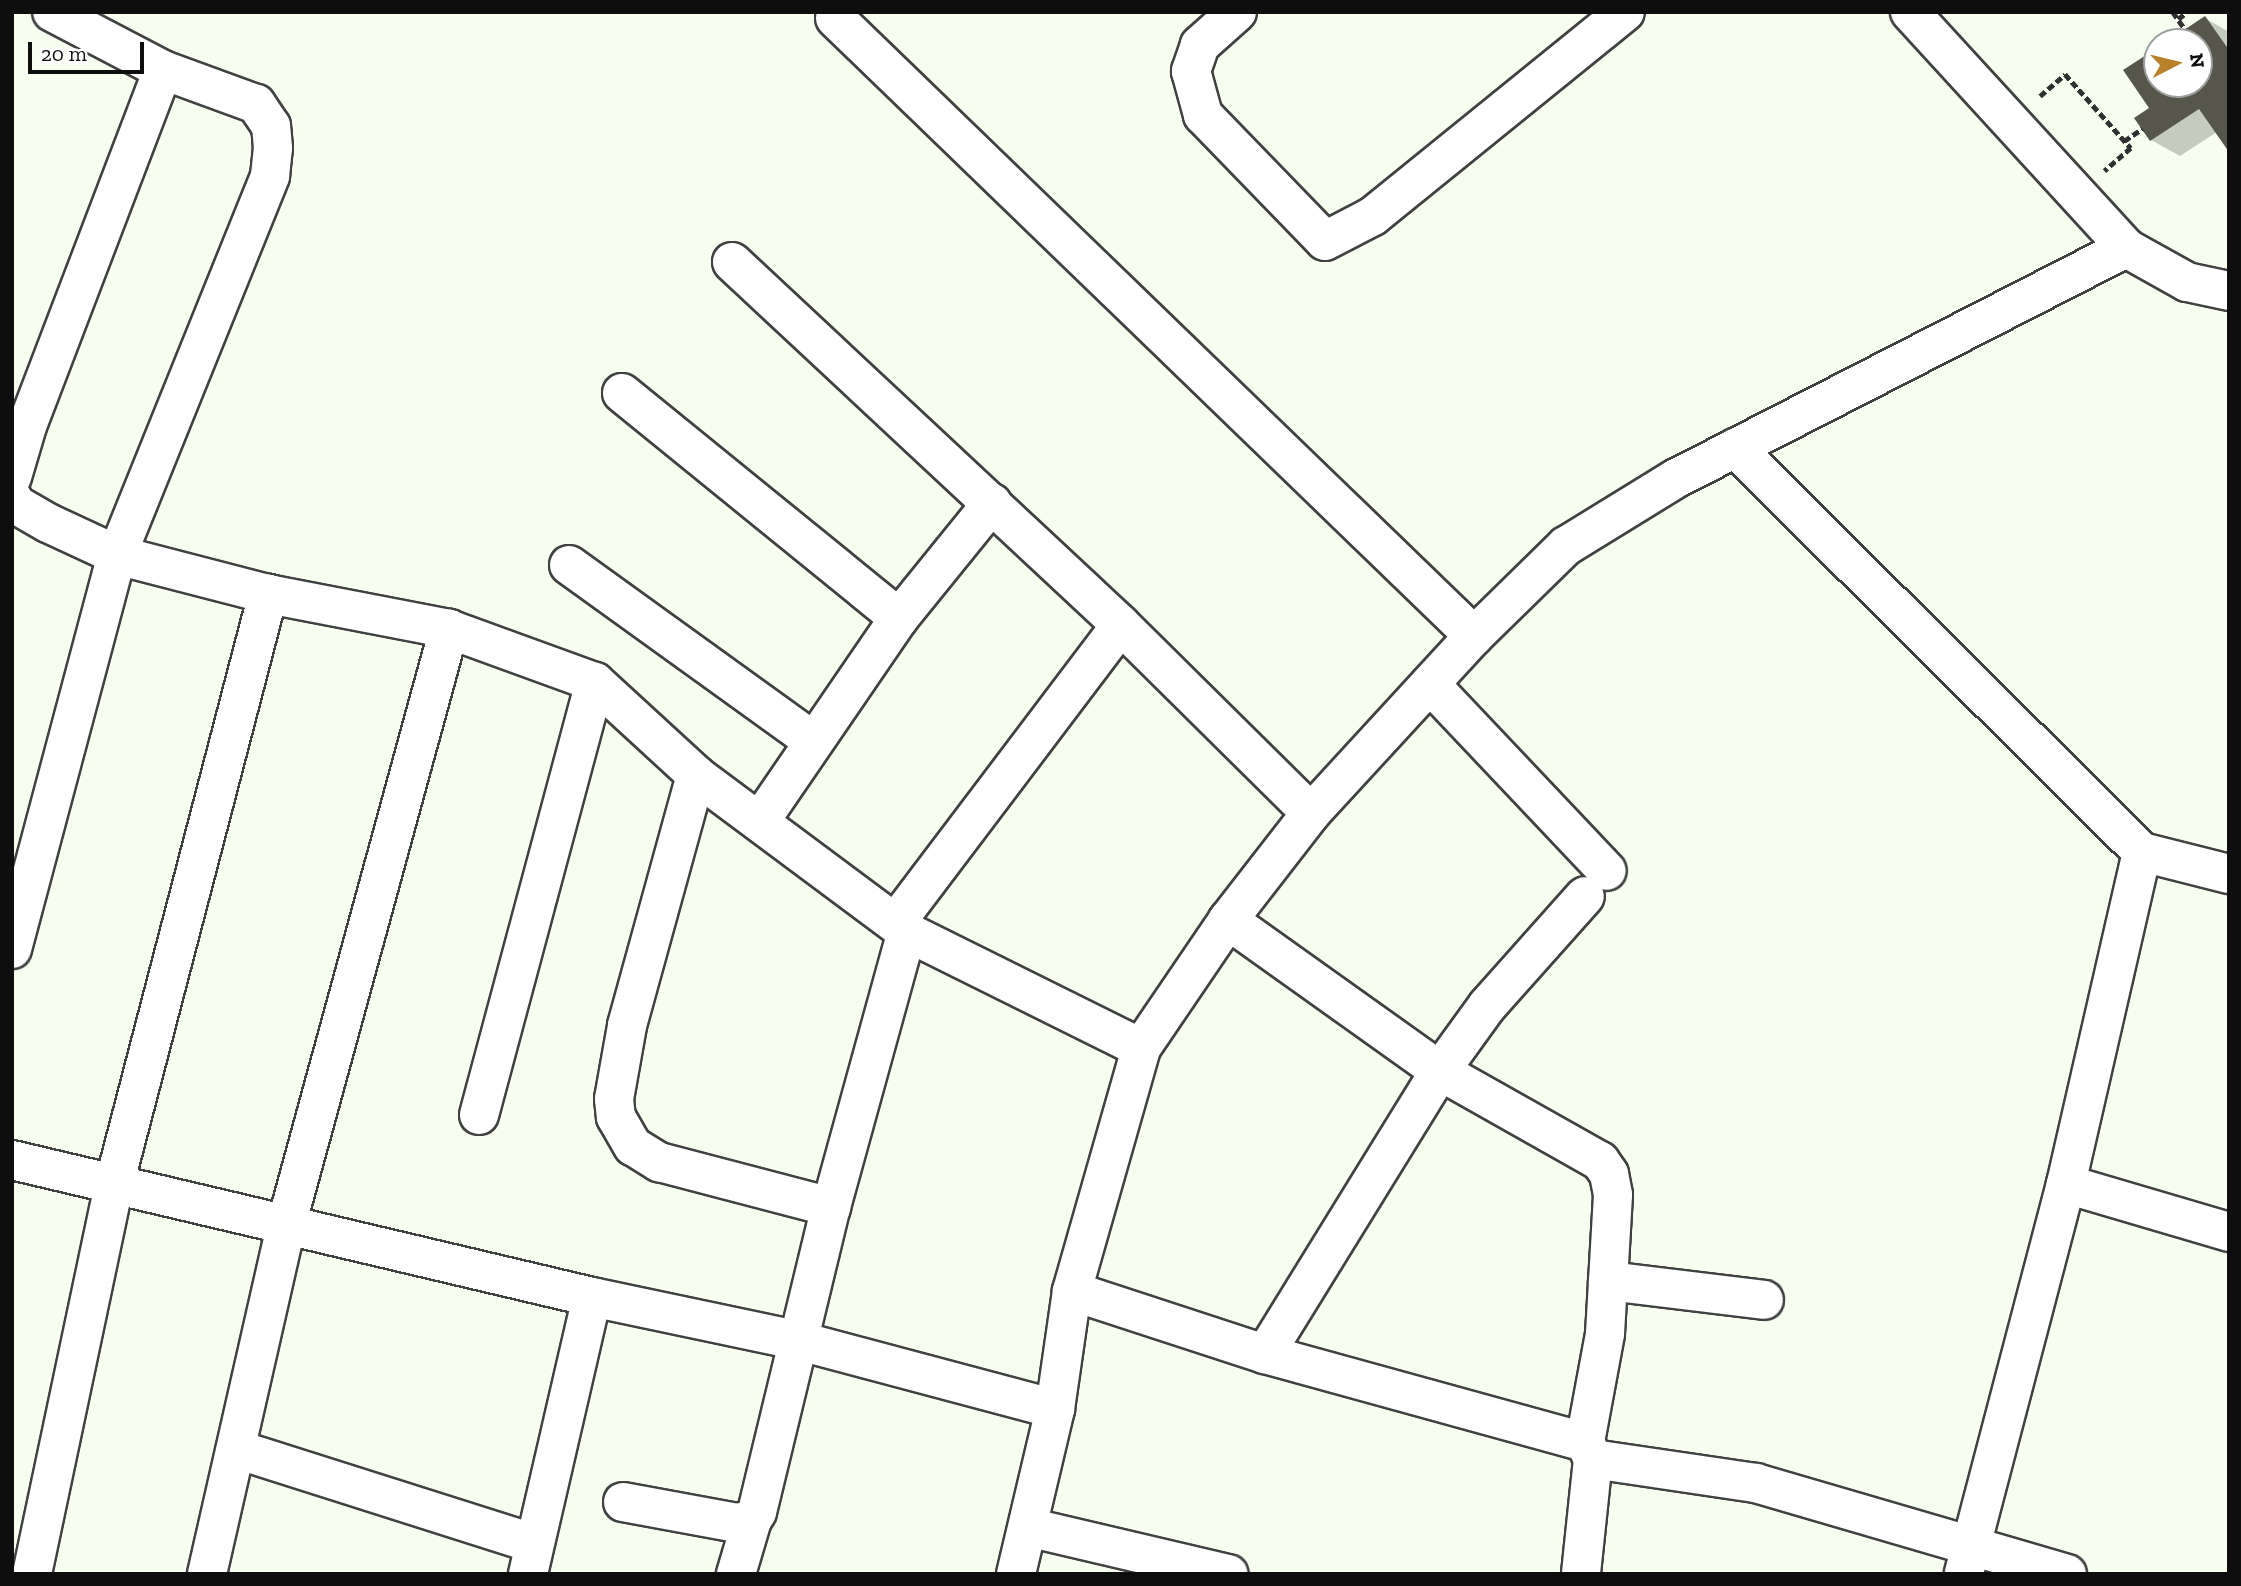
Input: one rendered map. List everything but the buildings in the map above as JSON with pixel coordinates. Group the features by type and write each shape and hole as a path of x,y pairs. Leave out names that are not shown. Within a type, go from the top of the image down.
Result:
{"street":[{"path":"12,949 117,555 270,176 273,148 271,127 256,104 163,69 52,12"},
{"path":"1237,12 1200,45 1191,71 1203,115 1325,241 1373,216 1625,12"},
{"path":"1910,12 2126,248 2187,282 2229,291"},
{"path":"835,18 1474,636"},
{"path":"12,477 19,423 163,69"},
{"path":"1016,1574 1055,1409 1072,1291 1141,1048 1228,920 1311,813 1474,636 1566,546 1735,448 2126,248"},
{"path":"732,262 1121,625 1311,813"},
{"path":"622,393 899,618"},
{"path":"1735,448 2141,852 2229,874"},
{"path":"12,497 15,504 48,523 117,555 268,594 449,629 595,682 696,775 902,926 1141,1048"},
{"path":"761,821 899,618 992,503"},
{"path":"569,565 814,742"},
{"path":"32,1574 115,1181 268,594"},
{"path":"736,1574 800,1341 902,926 1121,625"},
{"path":"207,1574 287,1222 449,629"},
{"path":"479,1115 595,682"},
{"path":"1265,1354 1440,1071 1487,1006 1596,883 1430,684"},
{"path":"696,775 627,1026 614,1099 616,1117 633,1146 659,1162 831,1207"},
{"path":"1968,1559 2066,1184 2141,852"},
{"path":"1228,920 1440,1071 1600,1161 1609,1174 1613,1195 1605,1334 1589,1451 1581,1574"},
{"path":"12,1160 115,1181 592,1297 800,1341 1055,1409"},
{"path":"2066,1184 2229,1233"},
{"path":"1608,1282 1764,1300"},
{"path":"1072,1291 1265,1354 1589,1451 1756,1483 1968,1559 2067,1574"},
{"path":"236,1449 530,1559 592,1297"},
{"path":"623,1502 737,1523 752,1520"},
{"path":"1028,1527 1229,1574"}],"path":[{"path":"2173,12 2184,28"},
{"path":"2178,19 2187,12"},
{"path":"2011,123 2065,74 2131,148 2078,196"},
{"path":"2124,141 2142,129"}]}
